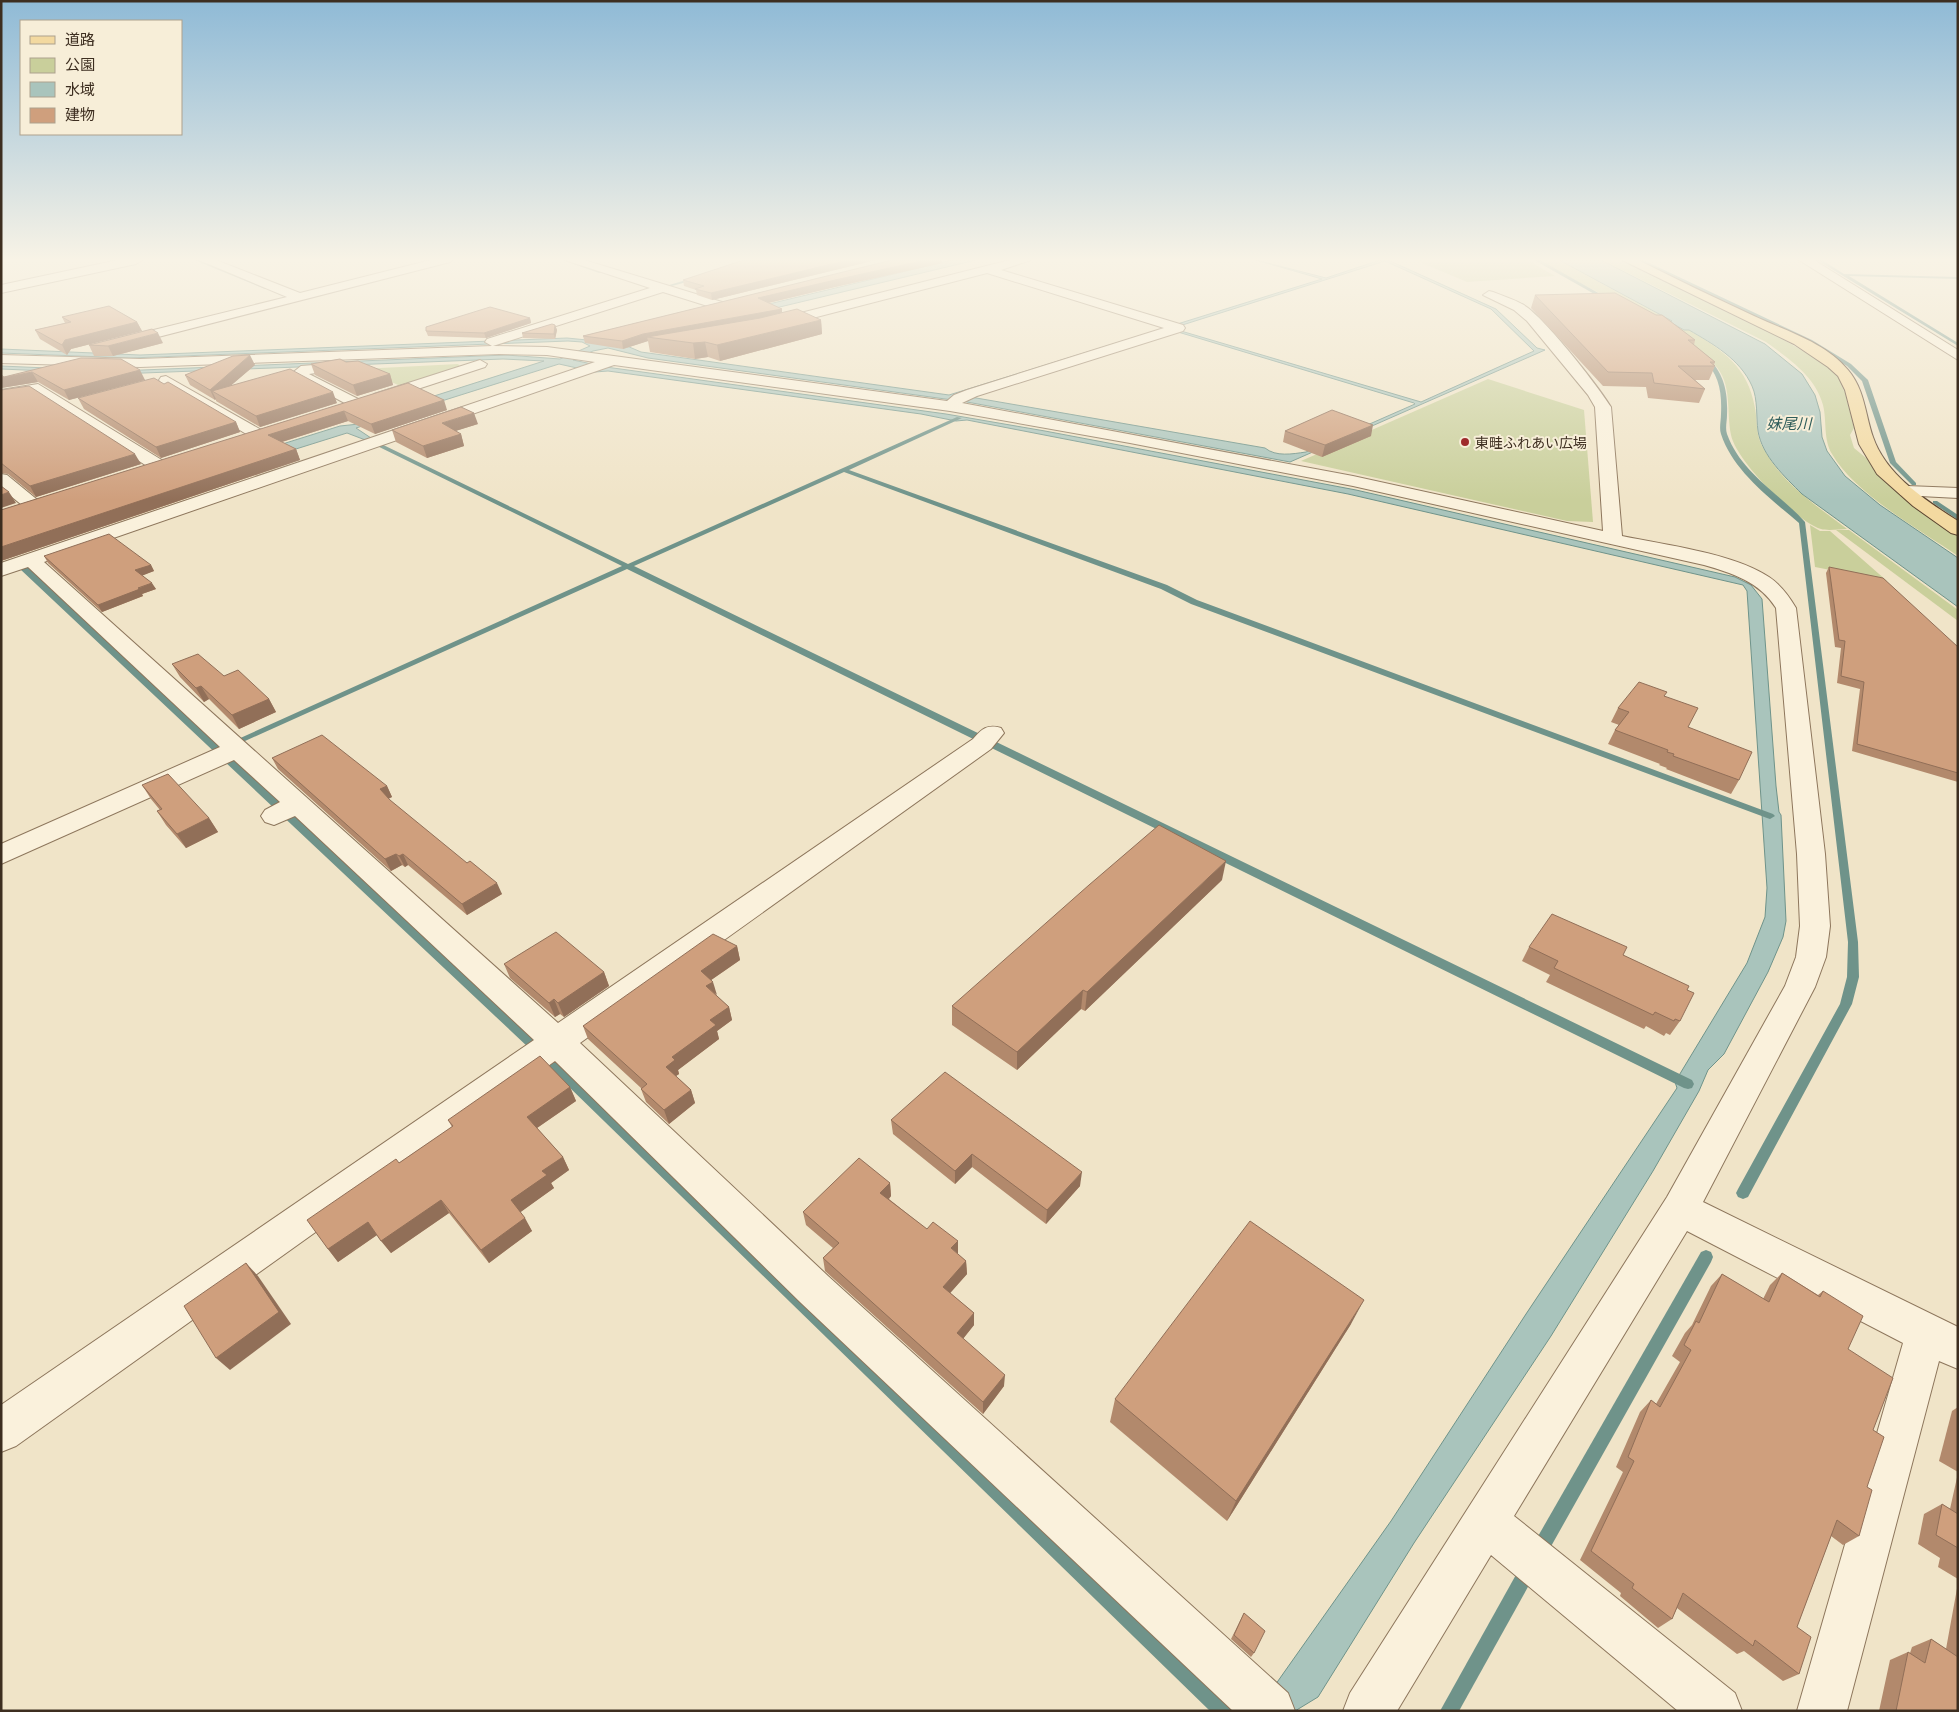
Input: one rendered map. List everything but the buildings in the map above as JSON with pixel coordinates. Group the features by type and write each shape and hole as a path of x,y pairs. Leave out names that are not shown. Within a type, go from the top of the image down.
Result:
{"main road":[{"path":"1796,340 1831,362 1843,373 1856,394 1864,434 1872,452 1890,476 1958,529"}],"street":[{"path":"32,363 128,340"},
{"path":"485,351 492,342 497,340"},
{"path":"955,401 1138,340"},
{"path":"1550,340 1595,393 1603,407 1613,538"},
{"path":"1932,340 1958,356"},
{"path":"32,363 140,363 485,351 547,351 569,346 589,364"},
{"path":"1,570 34,562 376,442 589,364 614,360 635,351"},
{"path":"614,360 775,376 955,401 1297,470 1613,538 1706,560 1748,574 1767,583 1779,595 1786,608 1787,616 1811,854 1815,926 1811,957 1800,987 1680,1209 1499,1533 1368,1711"},
{"path":"149,385 211,368 219,361"},
{"path":"338,410 357,404 480,364 463,362 306,369 298,374 357,404"},
{"path":"166,380 259,435"},
{"path":"1,395 38,389 158,466"},
{"path":"66,408 85,402"},
{"path":"241,441 276,429"},
{"path":"141,472 177,461"},
{"path":"1,478 26,509 52,500"},
{"path":"1907,491 1958,493"},
{"path":"34,562 289,808 547,1043 1265,1706"},
{"path":"1,1431 547,1043 988,737"},
{"path":"1,855 229,749"},
{"path":"1680,1209 1942,1341 1822,1711"},
{"path":"1499,1533 1717,1711"}],"green space":[{"path":"1685,340 1704,340 1723,352 1740,370 1752,393 1760,440 1773,463 1791,485 1847,529 1824,530 1810,524 1783,503 1755,474 1735,446 1731,435 1728,398 1724,380 1714,364 1696,347"},
{"path":"1762,340 1784,340 1824,363 1838,377 1845,393 1854,428 1850,435 1854,448 1958,534 1958,556 1889,510 1842,469 1829,448 1823,405 1814,385 1800,369"},
{"path":"458,364 462,368 403,387 361,369"},
{"name":"東畦ふれあい広場","path":"1488,379 1584,410 1593,522 1567,521 1301,461"},
{"path":"1810,525 1820,531 1830,531 1887,581 1815,567"},
{"path":"1836,530 1849,530 1958,610 1958,621"}],"water":[{"path":"519,340 647,340 627,346 641,352 949,395 1126,340 1151,340 959,395 1265,448 1274,453 1284,454 1306,452 1415,404 1204,340 1211,340 1421,402 1534,351 1523,340 1528,340 1537,348 1545,350 1290,462 967,402 648,358 608,348 593,351 573,360 606,367 946,414 1356,490 1735,577 1751,585 1762,599 1776,786 1781,815 1786,921 1783,937 1768,972 1724,1054 1708,1070 1699,1091 1653,1171 1551,1336 1414,1543 1318,1697 1295,1711 1273,1688 1391,1521 1677,1088 1675,1082 1747,963 1765,917 1767,888 1747,591 1743,585 1348,494 967,420 956,421 921,414 608,371 595,372 559,364 356,428 374,440 368,441 347,433 264,459 1,532 340,426 359,424 365,418 544,361 503,359 118,374 1,369 1,366 118,371 506,355 560,359 590,346 582,342 568,341 130,358 1,353 1,349 140,355"},
{"name":"妹尾川","path":"1705,340 1757,340 1765,344 1802,374 1815,395 1820,412 1822,437 1827,451 1845,476 1880,505 1958,558 1958,607 1802,494 1782,473 1769,457 1760,440 1755,397 1747,376 1733,360"}],"waterway":[{"path":"1808,340 1849,365 1865,380 1893,463 1914,484"},
{"path":"1950,340 1958,345"},
{"path":"1705,357 1716,370 1724,390 1723,432 1731,448 1739,461 1758,483 1802,522 1853,942 1853,977 1846,1004 1743,1193"},
{"path":"628,566 959,418"},
{"path":"369,440 628,566"},
{"path":"844,470 1164,587 1194,602 1770,816"},
{"path":"1935,502 1958,518"},
{"path":"231,744 628,566"},
{"path":"628,566 1688,1084"},
{"path":"23,567 533,1045 1223,1711"},
{"path":"1539,1551 1706,1257"},
{"path":"1449,1711 1528,1570"}],"place":[{"name":"東畦ふれあい広場","path":"1465,442"}]}
